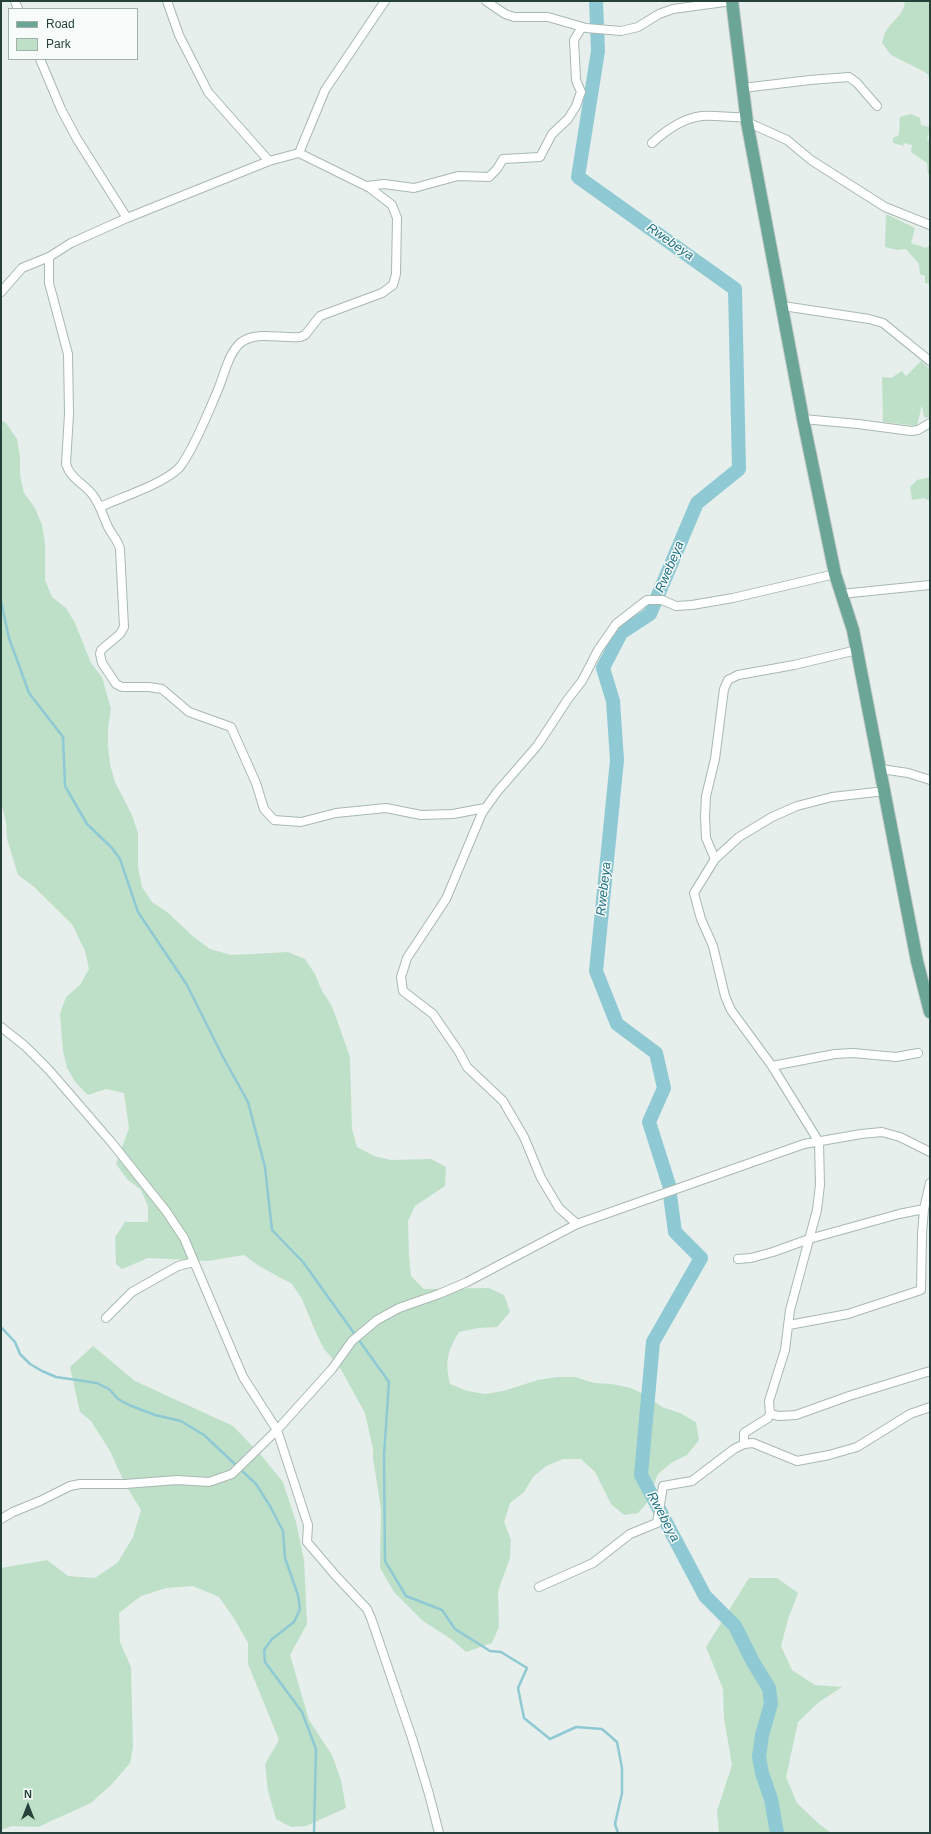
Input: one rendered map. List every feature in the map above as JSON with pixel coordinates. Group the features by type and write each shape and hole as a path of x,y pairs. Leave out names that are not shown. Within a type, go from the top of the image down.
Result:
{"main road":[{"path":"732,1 747,119 803,419 835,574 853,630 919,968 930,1012"}],"street":[{"path":"167,1 179,36 208,92 268,161"},
{"path":"299,153 325,90 385,1"},
{"path":"486,1 506,14 514,17 548,17 584,28 621,31 638,27 659,14 673,8 732,1"},
{"path":"367,186 384,184 414,188 458,176 489,177 504,159 540,157 552,134 568,119 576,106 581,92 576,80 574,40 584,28"},
{"path":"40,60 61,109 77,138 127,218"},
{"path":"743,88 849,77 877,106"},
{"path":"652,142 659,136 685,121 702,116 747,119 787,140 811,160 885,208 930,225"},
{"path":"1,292 22,268 49,257 71,243 127,218 268,161 299,153 367,186 386,200 395,210 397,218 396,274 393,285 382,293 320,316 305,335 300,337 264,336 243,342 228,362 217,394 188,454 180,466 172,474 160,481 100,507"},
{"path":"49,257 49,283 68,354 69,414 66,464 68,471 93,495 100,507 108,527 119,543 120,549 124,627 120,634 101,650 100,658 119,686 162,689 188,712 231,727 256,783 264,809 274,820 301,822 336,813 386,808 421,815 453,814 485,808"},
{"path":"783,306 862,318 883,324 930,361"},
{"path":"803,419 910,431 918,430 930,423"},
{"path":"577,1224 559,1208 540,1174 524,1137 503,1101 467,1067 459,1052 433,1014 403,992 401,977 407,958 446,899 485,808 496,792 536,746 582,681 598,650 616,624 647,600 662,600 676,606 692,605 734,598 835,574"},
{"path":"841,594 930,585"},
{"path":"715,859 706,838 706,796 715,759 724,689 728,680 738,675 794,665 856,650"},
{"path":"881,769 908,773 930,780"},
{"path":"770,1414 770,1401 785,1350 790,1310 817,1210 819,1192 819,1142 772,1066 731,1010 725,996 712,946 701,919 694,892 715,859 738,837 772,817 797,806 832,797 885,791"},
{"path":"1,1027 49,1070 112,1143 166,1211 184,1238 248,1386 277,1430 308,1525 307,1542 367,1609 372,1618 412,1738 429,1794 438,1833"},
{"path":"772,1066 835,1054 853,1053 896,1057 918,1053"},
{"path":"1,1519 70,1486 80,1484 125,1484 177,1480 209,1482 232,1474 277,1430 332,1369 352,1341 376,1320 399,1308 439,1294 467,1282 577,1224 804,1144 861,1134 882,1132 900,1136 930,1152"},
{"path":"789,1325 848,1314 921,1290 924,1209 930,1183"},
{"path":"738,1259 751,1258 774,1252 809,1239 899,1214 924,1209"},
{"path":"106,1318 132,1292 178,1266 194,1262"},
{"path":"744,1444 744,1433 770,1414 779,1416 796,1415 849,1396 930,1371"},
{"path":"539,1587 593,1563 630,1534 657,1523 663,1486 692,1481 734,1449 744,1444 753,1443 797,1461 829,1455 857,1447 910,1414 930,1407"}],"green space":[{"path":"905,1 930,1 930,77 925,72 891,55 882,43 885,32 902,11"},
{"path":"911,114 920,118 921,125 930,127 927,140 930,141 930,174 928,174 927,163 911,152 912,145 903,143 904,146 893,143 893,138 899,135 900,117"},
{"path":"886,214 915,228 911,243 926,248 930,245 930,284 925,283 925,276 920,274 919,264 906,249 898,250 885,247"},
{"path":"921,361 930,369 930,418 924,417 922,405 917,426 884,422 883,424 882,377 891,378 902,371 906,376"},
{"path":"1,420 6,423 17,439 20,457 20,475 24,493 35,508 42,525 45,544 45,580 52,597 66,608 75,623 91,663 102,677 111,709 108,728 110,764 115,782 132,815 138,833 138,868 142,887 152,902 167,912 195,938 210,949 231,955 288,952 305,959 332,1006 350,1057 352,1129 357,1147 374,1156 391,1160 431,1159 446,1167 445,1186 415,1206 408,1221 411,1276 424,1289 489,1288 504,1295 510,1312 497,1327 478,1328 459,1332 448,1357 447,1363 450,1384 467,1391 485,1394 503,1391 538,1380 557,1377 575,1377 594,1383 612,1384 631,1388 647,1396 662,1407 680,1413 696,1422 699,1440 687,1455 671,1463 658,1474 647,1503 638,1513 624,1515 611,1504 595,1472 581,1459 563,1459 546,1466 533,1477 524,1492 510,1503 504,1522 511,1540 510,1558 498,1591 499,1627 492,1643 466,1652 451,1639 423,1621 394,1592 380,1568 381,1509 373,1449 365,1413 339,1366 324,1349 302,1299 292,1284 259,1266 244,1255 208,1261 148,1258 122,1269 116,1264 115,1237 125,1222 148,1222 148,1206 141,1190 127,1179 116,1164 129,1128 124,1093 106,1089 88,1095 76,1083 67,1068 63,1051 60,1014 66,997 80,985 89,969 85,951 72,924 33,886 18,875 7,839 6,822 1,802"},
{"path":"930,477 930,501 924,498 912,500 910,487 917,480"},
{"path":"93,1346 135,1381 233,1426 261,1455 283,1482 296,1522 304,1560 307,1624 290,1655 309,1720 332,1755 341,1780 346,1808 306,1826 291,1827 276,1819 268,1791 265,1764 279,1740 248,1664 248,1643 235,1620 219,1597 193,1586 166,1588 141,1596 119,1613 120,1642 131,1667 133,1748 130,1763 112,1784 91,1803 38,1827 12,1826 1,1830 1,1568 47,1560 68,1576 95,1578 118,1562 133,1537 141,1510 125,1484 110,1451 91,1421 80,1412 70,1367"},
{"path":"749,1578 777,1578 798,1593 788,1619 781,1646 792,1670 815,1685 842,1687 819,1702 798,1722 786,1777 797,1803 831,1833 719,1833 717,1811 732,1765 724,1718 723,1689 706,1647"}],"waterway":[{"name":"Rwebeya","path":"596,1 598,51 578,177 735,289 739,469 697,503 650,614 621,633 603,668 613,701 617,760 596,971 617,1024 656,1053 664,1088 649,1122 669,1185"},
{"path":"1,601 9,638 29,693 63,737 65,786 87,824 112,848 120,859 138,912 187,985 223,1057 248,1102 265,1167 272,1230 303,1262 389,1382 384,1455 385,1561 406,1596 442,1610 455,1629 490,1651 501,1652 527,1668 518,1688 524,1718 550,1739 576,1727 602,1729 617,1742 622,1768 622,1793 615,1824 618,1833"},
{"name":"Rwebeya","path":"670,1195 675,1232 701,1258 653,1342 641,1475 705,1596 735,1626 753,1662 769,1688 771,1704 762,1735 759,1757 762,1773 771,1799 777,1833"},
{"path":"1,1327 15,1342 20,1354 30,1364 42,1371 56,1377 97,1383 109,1389 118,1399 129,1405 155,1415 181,1421 204,1435 256,1484 270,1506 283,1531 285,1558 298,1595 300,1609 294,1622 272,1639 264,1650 265,1662 302,1712 316,1749 314,1833"}]}
